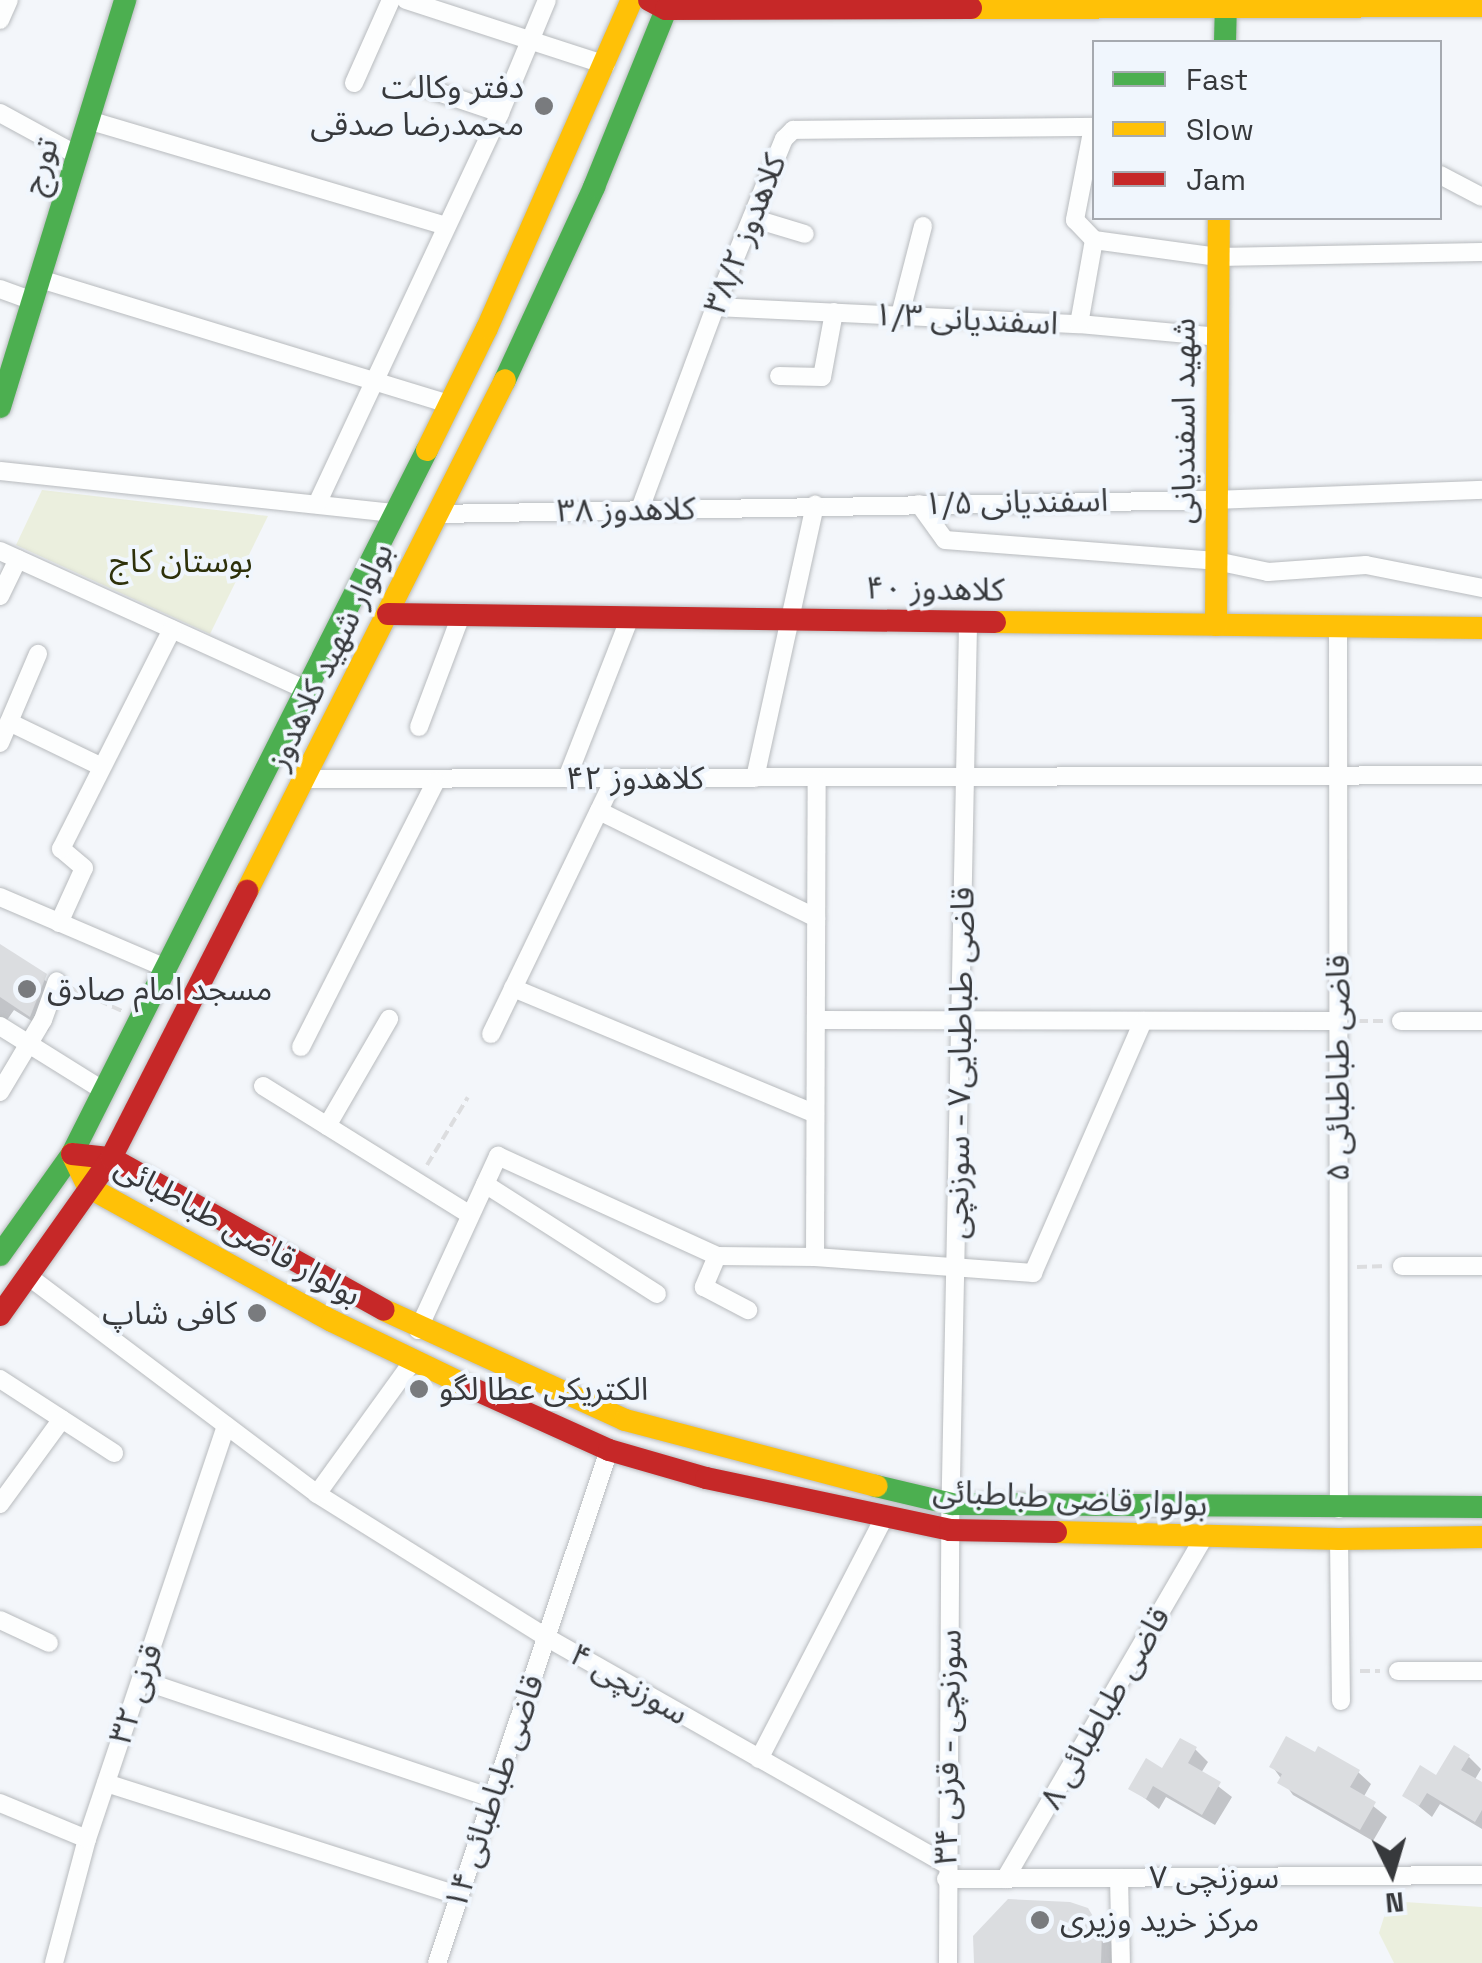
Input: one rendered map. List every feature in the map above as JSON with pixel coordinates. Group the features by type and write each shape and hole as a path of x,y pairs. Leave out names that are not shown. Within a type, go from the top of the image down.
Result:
{"main road":[{"name":"تورج","path":"0,408 125,0"},
{"name":"بولوار شهید کلاهدوز","path":"0,1255 72,1154 307,690 450,404 606,66 632,0"},
{"name":"بولوار شهید کلاهدوز","path":"0,1315 111,1158 305,780 562,256 662,3"},
{"path":"662,3 1482,6"},
{"path":"1225,40 1226,3"},
{"name":"شهید اسفندیانی","path":"1216,625 1219,220"},
{"name":"کلاهدوز ۴۰","path":"388,614 1482,628"},
{"name":"بولوار قاضی طباطبائی","path":"72,1154 111,1158 418,1330 625,1420 952,1504 1482,1508"},
{"name":"بولوار قاضی طباطبائی","path":"72,1154 88,1187 413,1361 609,1450 706,1478 950,1530 1339,1539 1482,1536"}],"street":[{"path":"0,20 9,0"},
{"path":"354,83 390,0"},
{"path":"406,0 606,66"},
{"path":"317,504 500,114 547,0"},
{"path":"420,86 500,114"},
{"path":"0,113 77,156"},
{"path":"88,120 447,226"},
{"path":"1092,127 1075,220 1094,240 1218,258 1482,252"},
{"name":"کلاهدوز ۳۸/۲","path":"640,509 715,306 784,140 793,130 1092,127"},
{"path":"1442,177 1482,197"},
{"path":"752,218 805,234"},
{"path":"900,316 924,226"},
{"path":"1079,324 1094,240"},
{"path":"0,289 36,290 450,404"},
{"name":"اسفندیانی ۱/۳","path":"715,306 1079,324 1218,337"},
{"path":"778,376 822,377 834,312"},
{"path":"0,471 394,513"},
{"name":"اسفندیانی ۱/۵","path":"815,505 1216,500 1482,490"},
{"path":"919,504 944,540 1216,561 1268,572 1366,564 1482,588"},
{"path":"755,778 815,505"},
{"name":"کلاهدوز ۳۸","path":"436,514 815,505"},
{"path":"0,550 307,690"},
{"path":"0,596 18,559"},
{"path":"419,727 461,615"},
{"path":"567,778 630,617"},
{"name":"قاضی طباطبایی۷ - سوزنچی","path":"950,1530 968,622"},
{"name":"قاضی طباطبائی ۵","path":"1338,626 1339,1508"},
{"path":"60,922 84,868 61,849 172,628"},
{"path":"0,743 38,654"},
{"path":"9,722 102,767"},
{"name":"کلاهدوز ۴۲","path":"305,780 1482,775"},
{"path":"490,1034 615,778"},
{"path":"815,1257 817,779"},
{"path":"301,1047 436,781"},
{"path":"599,810 816,918"},
{"path":"0,897 166,968"},
{"path":"0,1092 57,981"},
{"path":"513,988 816,1114"},
{"path":"327,1126 389,1020"},
{"path":"816,1020 1338,1021"},
{"path":"418,1330 498,1156 717,1256 815,1257 1033,1273 1143,1021"},
{"path":"1402,1021 1482,1021"},
{"path":"0,1026 104,1091"},
{"path":"263,1086 470,1214"},
{"path":"485,1184 657,1294"},
{"path":"717,1256 704,1286 748,1310"},
{"path":"1402,1266 1482,1266"},
{"name":"سوزنچی ۴","path":"28,1276 316,1494 546,1637 947,1872"},
{"path":"316,1494 413,1361"},
{"path":"0,1379 114,1452"},
{"path":"0,1504 62,1419"},
{"name":"قرنی ۳۲","path":"54,1963 87,1840 226,1426"},
{"name":"قاضی طباطبائی ۱۴","path":"437,1963 609,1450"},
{"path":"759,1759 884,1518"},
{"name":"سوزنچی - قرنی ۳۴","path":"948,1963 950,1530"},
{"name":"قاضی طباطبائی ۸","path":"1006,1879 1204,1537"},
{"path":"1339,1539 1340,1701"},
{"path":"0,1620 49,1643"},
{"path":"1398,1671 1482,1671"},
{"path":"141,1680 492,1798"},
{"path":"106,1784 460,1896"},
{"path":"0,1803 87,1840"},
{"name":"سوزنچی ۷","path":"947,1872 1006,1879 1482,1875"},
{"path":"1118,1878 1121,1963"}],"path":[{"path":"57,981 140,1020"},
{"path":"1338,1021 1402,1021"},
{"path":"416,1182 468,1097"},
{"path":"1337,1267 1402,1266"},
{"path":"1340,1671 1398,1671"}],"green space":[{"name":"بوستان کاج","path":"42,490 268,516 210,634 16,545"},
{"path":"1389,1901 1482,1907 1482,1963 1394,1963 1379,1933"}],"building":[{"name":"مسجد امام صادق","path":"0,944 47,974 30,1017 0,997"},
{"path":"1286,1736 1315,1752 1318,1746 1360,1770 1350,1787 1376,1802 1360,1830 1277,1783 1282,1774 1269,1767"},
{"path":"1180,1738 1197,1747 1188,1763 1221,1782 1202,1815 1153,1786 1146,1799 1128,1789 1146,1758 1162,1768"},
{"path":"1454,1745 1470,1755 1461,1770 1482,1782 1482,1810 1475,1822 1427,1793 1419,1806 1402,1796 1420,1765 1436,1775"},
{"name":"مرکز خرید وزیری","path":"1008,1899 1070,1902 1088,1908 1102,1931 1101,1963 974,1963 973,1936"}],"traffic: fast":[{"path":"0,407 125,0"},
{"path":"505,380 594,187 670,0"},
{"path":"1225,40 1226,0"},
{"path":"0,1255 72,1154 427,450"},
{"path":"876,1486 952,1504 1482,1507"}],"traffic: slow":[{"path":"427,450 487,328 632,0"},
{"path":"971,8 1482,6"},
{"path":"1216,625 1219,220"},
{"path":"247,891 505,380"},
{"path":"995,622 1482,628"},
{"path":"72,1154 88,1187 332,1321 465,1385"},
{"path":"384,1310 625,1420 876,1486"},
{"path":"1056,1532 1339,1539 1482,1537"}],"traffic: jam":[{"path":"649,0 666,9 971,8"},
{"path":"388,614 995,622"},
{"path":"0,1315 111,1158 247,891"},
{"path":"72,1154 111,1158 384,1310"},
{"path":"465,1385 609,1450 706,1478 950,1530 1056,1532"}],"place":[{"name":"دفتر وکالت محمدرضا صدقی","path":"544,106"},
{"name":"مسجد امام صادق","path":"27,989"},
{"name":"کافی شاپ","path":"257,1313"},
{"name":"الکتریکی عطا لگو","path":"419,1389"},
{"name":"مرکز خرید وزیری","path":"1040,1920"}]}
